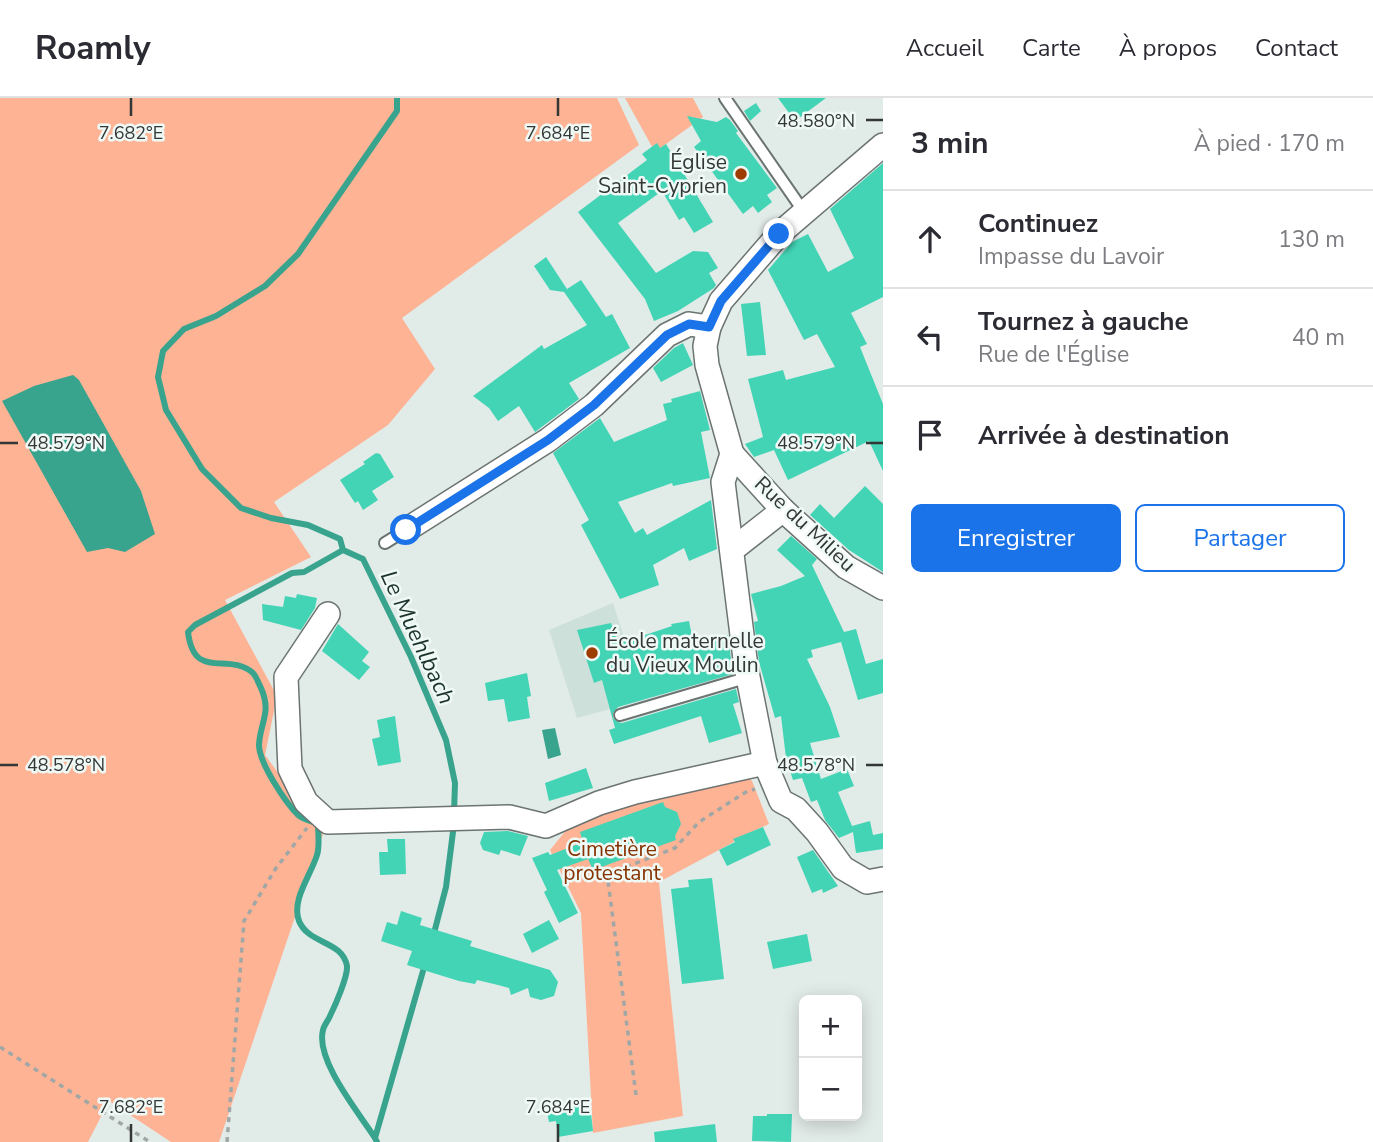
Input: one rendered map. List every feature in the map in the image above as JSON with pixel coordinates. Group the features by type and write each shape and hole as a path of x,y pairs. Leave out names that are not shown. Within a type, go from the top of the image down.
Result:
{"street":[{"path":"883,145 779,234 721,301 709,327 705,346 707,365 732,454 723,482 749,677 773,782 817,832 843,869 867,882 883,879"},
{"path":"406,530 548,440 594,405 667,335 689,324 709,327"},
{"name":"Rue du Milieu","path":"732,454 783,510 846,567 883,588"},
{"path":"732,550 783,510"},
{"path":"328,614 286,677 290,769 306,802 328,822 509,817 546,826 599,803 635,792 773,782"}],"lane":[{"path":"725,98 804,212"},
{"path":"385,544 406,530"},
{"path":"620,715 749,677"}],"path":[{"path":"636,1095 608,881 613,872 675,848 699,822 746,792 773,782"},
{"path":"227,1142 244,921 276,868 305,829"},
{"path":"0,1047 150,1142"}],"shaded area":[{"path":"73,375 79,380 141,491 155,534 125,552 108,548 87,552 2,401 34,386"},
{"name":"École maternelle du Vieux Moulin","path":"613,603 644,700 577,718 549,630"},
{"path":"555,728 561,755 548,759 542,730"}],"green space":[{"path":"0,98 617,98 639,145 402,318 435,369 388,425 274,502 311,557 225,600 277,696 265,755 323,834 219,1142 171,1142 109,1101 88,1142 0,1142"},
{"path":"625,98 693,98 703,117 655,152"},
{"name":"Cimetière protestant","path":"745,775 752,781 769,824 734,840 659,882 683,1116 593,1133 581,913 550,850 572,823 587,814"}],"building":[{"path":"778,98 826,98 795,121"},
{"path":"756,103 761,111 750,121 744,111"},
{"name":"Église Saint-Cyprien","path":"687,116 717,122 726,117 730,120 738,131 736,133 777,188 767,195 772,202 758,213 753,206 743,214 694,147 701,141"},
{"path":"657,143 660,148 666,144 713,222 694,233 684,217 679,220 662,191 618,223 656,273 693,251 708,252 718,268 709,273 716,285 714,288 678,311 654,321 645,299 578,212 647,160 642,154"},
{"path":"883,163 883,297 851,313 867,344 860,347 883,404 883,471 869,441 788,480 774,450 754,457 745,444 763,437 748,379 783,370 786,380 835,367 817,334 804,340 768,270 792,242 808,234 828,272 854,258 830,209"},
{"path":"546,257 567,289 581,280 606,317 612,314 630,348 569,383 579,399 535,432 519,406 498,421 489,408 473,396 542,345 544,349 587,325 564,292 550,290 534,266"},
{"path":"760,302 766,355 747,356 741,304"},
{"path":"683,343 693,365 661,382 653,368"},
{"path":"700,391 710,430 701,432 710,478 673,486 672,483 618,502 635,533 643,528 647,535 711,500 717,549 689,561 684,548 653,565 659,585 620,599 581,525 589,520 553,453 600,418 614,442 667,420 663,404"},
{"path":"376,453 380,454 394,477 372,491 378,500 363,510 340,480 365,464 363,462"},
{"path":"865,486 883,504 883,572 849,550 810,515 820,504 834,518"},
{"path":"791,536 817,559 812,565 844,632 856,629 866,664 883,659 883,693 858,700 841,642 811,650 813,657 807,659 830,707 840,737 810,743 821,779 847,769 854,786 838,792 852,826 870,821 873,835 883,833 883,849 856,853 853,832 839,838 825,820 817,800 811,802 802,778 793,780 786,758 781,716 775,718 759,662 754,622 758,621 751,594 805,576 777,550"},
{"path":"297,594 317,598 315,608 301,630 263,620 262,604 283,607 285,596 296,598"},
{"path":"689,621 693,641 728,635 733,674 618,707 613,718 622,723 736,689 739,702 733,704 742,733 709,743 701,716 614,744 609,730 615,728 602,680 594,683 577,630 611,623 618,643 672,626 671,624"},
{"path":"338,624 369,652 362,661 370,667 359,680 322,651"},
{"path":"527,673 531,696 527,697 530,718 508,722 504,699 488,701 485,683"},
{"path":"395,716 401,762 378,766 372,739 380,737 377,720"},
{"path":"586,768 593,788 549,801 545,783"},
{"path":"663,802 665,807 677,812 681,824 675,836 676,840 593,870 588,859 557,870 578,913 559,923 532,858 548,852 550,855 583,842 580,832"},
{"path":"763,827 771,845 727,866 719,850 735,842 733,839"},
{"path":"508,831 528,836 520,856 501,850 499,855 483,850 480,843 484,832"},
{"path":"387,839 405,839 406,874 380,875 379,852 388,852"},
{"path":"813,850 838,886 823,893 822,889 812,893 797,857"},
{"path":"712,878 724,979 682,984 671,889 689,887 688,880"},
{"path":"401,911 422,918 420,925 472,941 470,946 550,970 558,982 554,996 541,1000 530,997 528,988 511,995 509,988 477,980 475,984 459,981 407,965 412,951 381,941 387,922 397,925"},
{"path":"549,920 559,939 532,953 523,934"},
{"path":"807,934 812,961 773,969 767,942"},
{"path":"580,1101 583,1114 591,1113 593,1131 558,1137 556,1121 549,1122 546,1107"},
{"path":"792,1114 791,1142 752,1141 753,1116"},
{"path":"715,1124 717,1142 655,1142 654,1132"}],"waterway":[{"name":"Le Muehlbach","path":"397,98 397,111 298,254 265,286 216,316 184,329 163,351 158,377 166,410 202,469 241,508 271,518 308,525 340,539 343,550 363,559 411,657 446,740 455,783 454,813"},
{"path":"343,550 304,572 292,573 195,625 188,632 191,647 197,656 213,663 243,667 254,674 265,704 259,745 263,762 280,792 298,815 318,824 318,851 300,896 297,913 304,929 339,951 347,966 341,991 324,1028 322,1042 340,1086 375,1138"},
{"name":"Le Muehlbach","path":"433,937 446,887 454,824"},
{"name":"Le Muehlbach","path":"377,1142 375,1138 425,964"}],"place":[{"name":"Église Saint-Cyprien","path":"741,174"},
{"name":"École maternelle du Vieux Moulin","path":"592,653"}],"route":[{"path":"406,530 548,440 594,405 667,335 689,324 709,327 721,301 779,234"}]}
